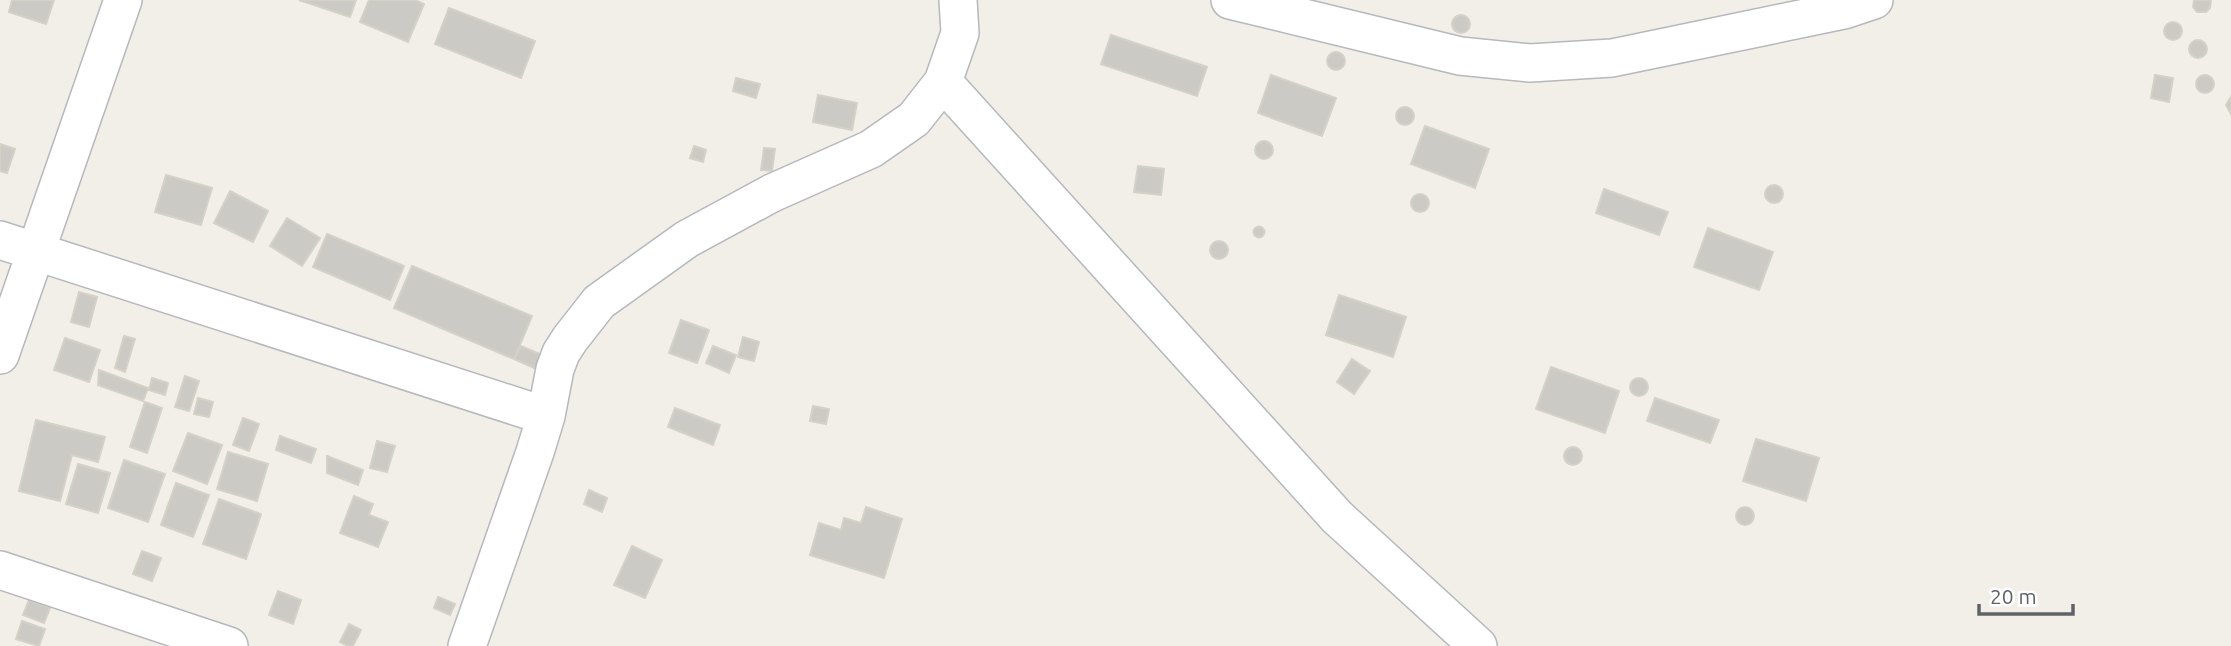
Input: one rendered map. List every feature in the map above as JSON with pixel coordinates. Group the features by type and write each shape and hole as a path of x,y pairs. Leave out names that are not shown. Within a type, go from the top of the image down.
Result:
{"street":[{"path":"0,355 123,0"},
{"path":"467,646 547,416 555,369 570,339 599,302 687,239 772,192 871,149 914,119 943,82 960,33 958,0"},
{"path":"1230,0 1460,56 1530,63 1612,58 1844,10 1874,0"},
{"path":"943,82 1337,517 1478,646"},
{"path":"0,240 547,416"},
{"path":"0,570 229,646"}],"building":[{"path":"12,0 54,0 46,24 9,12"},
{"path":"299,0 356,0 350,17"},
{"path":"369,0 415,0 424,4 408,42 360,22"},
{"path":"2194,0 2211,0 2210,8 2206,12 2197,12 2193,7"},
{"path":"449,8 535,41 521,78 435,44"},
{"path":"1457,15 1465,15 1470,24 1468,31 1457,33 1452,28 1452,20"},
{"path":"2169,22 2177,22 2182,31 2180,38 2169,40 2164,35 2164,27"},
{"path":"1111,35 1207,67 1197,96 1101,64"},
{"path":"2194,40 2202,40 2207,49 2205,56 2194,58 2189,53 2189,45"},
{"path":"1332,52 1340,52 1345,61 1343,68 1332,70 1327,65 1327,57"},
{"path":"1271,75 1336,98 1322,136 1258,113"},
{"path":"2155,75 2173,78 2169,102 2151,98"},
{"path":"2201,75 2209,75 2214,84 2212,91 2201,93 2196,88 2196,80"},
{"path":"736,78 760,84 756,98 733,91"},
{"path":"818,95 857,103 852,130 813,122"},
{"path":"2231,97 2231,114 2226,105"},
{"path":"1401,107 1409,107 1414,116 1412,123 1401,125 1396,120 1396,112"},
{"path":"1425,126 1489,149 1475,188 1411,164"},
{"path":"1260,141 1268,141 1273,150 1271,157 1260,159 1255,154 1255,146"},
{"path":"0,144 15,149 7,173 0,171"},
{"path":"694,146 706,150 703,162 690,158"},
{"path":"764,148 775,149 772,171 761,170"},
{"path":"1138,166 1164,169 1161,195 1134,192"},
{"path":"166,175 212,188 201,225 155,212"},
{"path":"1770,185 1778,185 1783,194 1781,201 1770,203 1765,198 1765,190"},
{"path":"1604,189 1668,212 1659,235 1596,213"},
{"path":"230,191 268,211 253,242 214,223"},
{"path":"1416,194 1424,194 1429,203 1427,210 1416,212 1411,207 1411,199"},
{"path":"287,218 320,238 302,266 270,246"},
{"path":"1259,227 1263,228 1263,236 1259,237 1255,236 1254,232 1255,228"},
{"path":"1708,228 1773,252 1759,290 1694,267"},
{"path":"327,234 404,266 390,300 313,267"},
{"path":"1215,241 1223,241 1228,250 1226,257 1215,259 1210,254 1210,246"},
{"path":"412,266 532,316 514,359 394,308"},
{"path":"79,292 97,297 89,327 71,322"},
{"path":"1339,295 1406,317 1393,357 1326,335"},
{"path":"681,320 709,330 697,363 669,353"},
{"path":"124,336 135,339 125,372 115,368"},
{"path":"743,337 759,342 754,361 738,357"},
{"path":"65,338 100,350 89,382 54,370"},
{"path":"521,346 549,358 543,372 514,359"},
{"path":"713,346 736,355 729,373 706,363"},
{"path":"1352,359 1370,371 1354,394 1337,382"},
{"path":"1551,367 1619,391 1605,433 1536,409"},
{"path":"99,370 148,388 143,401 98,385"},
{"path":"185,376 199,381 189,411 175,407"},
{"path":"152,378 168,383 165,395 149,390"},
{"path":"1635,378 1643,378 1648,387 1646,394 1635,396 1630,391 1630,383"},
{"path":"198,398 213,402 209,417 194,414"},
{"path":"1655,398 1719,420 1710,443 1647,421"},
{"path":"145,402 162,408 147,453 130,447"},
{"path":"813,406 829,409 826,424 810,421"},
{"path":"675,408 720,425 713,445 668,427"},
{"path":"243,418 259,424 249,451 233,445"},
{"path":"36,420 105,437 98,462 72,455 60,501 19,491"},
{"path":"188,433 222,445 207,484 173,471"},
{"path":"280,436 316,449 311,463 276,450"},
{"path":"1756,439 1819,458 1806,501 1743,481"},
{"path":"377,441 395,446 387,472 370,468"},
{"path":"1573,447 1581,452 1582,456 1577,464 1573,465 1565,460 1564,456 1569,448"},
{"path":"228,452 268,464 257,501 217,489"},
{"path":"327,456 363,470 358,485 327,473"},
{"path":"124,460 165,474 148,522 108,508"},
{"path":"78,464 110,473 98,513 66,504"},
{"path":"176,483 209,495 193,537 161,525"},
{"path":"589,490 607,498 602,512 584,504"},
{"path":"354,496 373,504 369,515 388,522 378,547 340,533"},
{"path":"219,499 261,514 246,559 203,544"},
{"path":"866,507 902,519 884,578 810,555 819,523 841,530 844,518 861,523"},
{"path":"1741,507 1749,507 1754,516 1752,523 1741,525 1736,520 1736,512"},
{"path":"632,546 662,560 645,598 614,585"},
{"path":"142,551 161,558 152,581 133,574"},
{"path":"278,591 301,600 293,624 269,615"},
{"path":"438,597 455,604 450,615 434,608"},
{"path":"29,600 50,608 44,623 23,615"},
{"path":"22,621 45,629 39,646 16,639"},
{"path":"349,624 361,630 353,646 340,642"}]}
